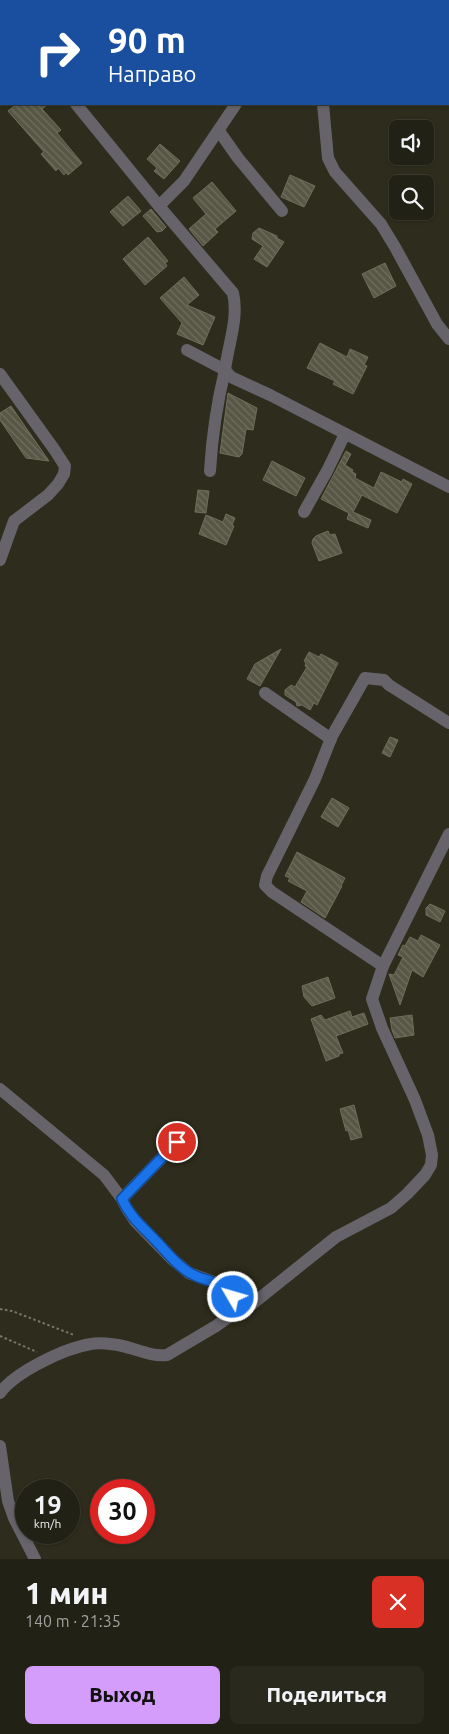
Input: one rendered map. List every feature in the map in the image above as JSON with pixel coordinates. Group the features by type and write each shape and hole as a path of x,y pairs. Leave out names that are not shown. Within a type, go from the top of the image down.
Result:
{"street":[{"path":"78,105 159,206 233,292 235,300 234,322 218,396 212,438 210,471"},
{"path":"159,206 184,182 235,105"},
{"path":"323,105 328,158 335,172 381,224 396,247 437,324 449,339"},
{"path":"219,131 238,158 282,211"},
{"path":"187,350 225,370 231,376 449,487"},
{"path":"0,374 65,466 64,474 48,495 14,521 0,560"},
{"path":"304,512 327,472 345,434"},
{"path":"383,966 282,900 265,885 267,876 332,739 365,678 384,680 449,723"},
{"path":"265,693 332,739"},
{"path":"234,1308 250,1305 336,1237 390,1208 425,1175 431,1164 432,1155 428,1135 415,1100 382,1028 372,999 383,966 449,834"},
{"path":"0,1089 104,1175 122,1199 135,1221 172,1259 189,1273 222,1285 230,1291 234,1303 230,1316 167,1355 160,1356 121,1346 92,1343 43,1361 13,1380 0,1394"},
{"path":"122,1199 177,1142"},
{"path":"0,1446 8,1501 14,1518 35,1559"}],"path":[{"path":"0,1309 12,1311 92,1343"},
{"path":"0,1336 51,1358"}],"building":[{"path":"16,105 47,105 42,109 61,130 57,133 82,163 68,175 66,172 64,175 58,168 56,171 41,154 44,152 8,111"},
{"path":"160,144 180,161 164,179 154,171 157,168 147,159"},
{"path":"290,175 315,186 304,207 281,197"},
{"path":"212,182 236,211 215,229 218,232 203,246 189,229 206,214 193,198"},
{"path":"128,196 141,211 123,226 110,212"},
{"path":"151,209 166,227 162,231 157,232 143,216"},
{"path":"259,228 277,236 277,238 284,242 267,267 254,259 263,246 252,239 253,233"},
{"path":"148,237 168,261 165,263 167,266 145,285 123,259"},
{"path":"385,263 396,286 374,298 362,274"},
{"path":"184,277 199,295 187,305 215,317 203,345 177,334 182,323 160,298"},
{"path":"320,343 347,357 350,349 368,357 364,365 367,366 353,394 333,384 335,381 307,368"},
{"path":"228,393 257,408 253,430 246,429 242,454 239,457 220,453"},
{"path":"11,406 49,461 26,458 0,420 0,413"},
{"path":"346,451 351,454 345,465 353,470 352,472 356,474 355,478 374,488 381,472 402,482 403,479 412,484 397,513 362,495 353,512 371,520 368,528 347,519 349,513 321,499"},
{"path":"272,461 305,478 296,496 263,480"},
{"path":"198,490 209,491 206,513 195,512"},
{"path":"226,514 235,518 232,525 234,526 226,545 199,534 206,515 223,522"},
{"path":"328,531 330,535 335,534 342,553 319,561 312,543 313,539"},
{"path":"281,649 260,686 247,679 255,664"},
{"path":"309,652 319,657 321,654 338,663 317,705 314,703 310,710 302,705 297,706 296,702 285,695 285,690 291,685 295,687 307,667 304,661"},
{"path":"390,737 398,740 390,757 382,753"},
{"path":"332,798 349,808 338,827 321,817"},
{"path":"297,852 345,878 325,918 301,902 307,891 288,881 290,878 285,876"},
{"path":"430,904 445,911 440,922 426,915 426,908"},
{"path":"421,935 440,945 423,977 412,970 400,1005 389,974 394,975 403,957 398,955 403,945 405,946 410,937 418,941"},
{"path":"328,977 335,998 312,1006 304,997 302,986"},
{"path":"350,1011 352,1017 364,1013 368,1024 336,1036 343,1053 326,1061 311,1019 321,1015 325,1020"},
{"path":"412,1015 414,1035 395,1038 390,1018"},
{"path":"354,1105 362,1137 351,1140 348,1130 346,1131 340,1109"}],"route":[{"path":"177,1142 122,1199 135,1221 172,1259 198,1278 222,1285 230,1291 233,1297"}]}
